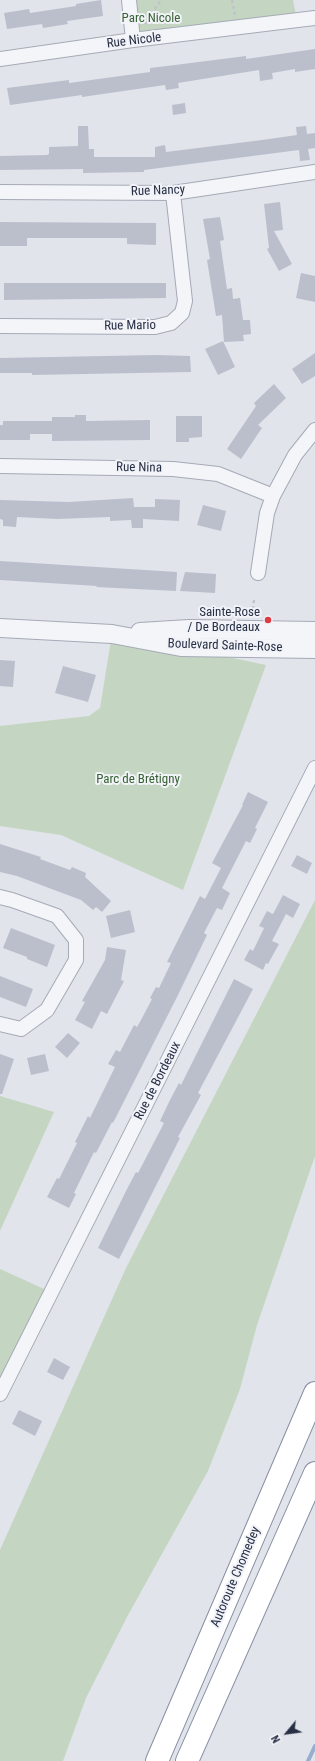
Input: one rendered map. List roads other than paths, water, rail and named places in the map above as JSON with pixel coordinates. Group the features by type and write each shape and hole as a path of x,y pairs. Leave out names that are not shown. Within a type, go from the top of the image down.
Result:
{"highway":[{"name":"Autoroute Chomedey","path":"157,1761 315,1393"},
{"path":"187,1761 313,1477"}],"street":[{"path":"129,0 133,40"},
{"name":"Rue Nicole","path":"0,59 133,40 315,18"},
{"name":"Rue Nancy","path":"0,192 173,193 315,172"},
{"name":"Rue Mario","path":"0,326 155,327 171,323 182,314 185,300 173,193"},
{"path":"258,573 267,513 273,496 295,455 315,430"},
{"name":"Rue Nina","path":"0,466 173,469 218,474 273,496"},
{"name":"Boulevard Sainte-Rose","path":"0,628 112,634 189,629 315,631"},
{"name":"Boulevard Sainte-Rose","path":"112,634 181,647 315,649"},
{"name":"Rue de Bordeaux","path":"0,1394 315,768"},
{"path":"0,897 57,916 76,940 76,960 47,1010 21,1029 0,1024"}],"waterway":[{"path":"308,1761 315,1746"}],"place":[{"name":"Sainte-Rose / De Bordeaux","path":"268,620"}],"park label":[{"name":"Parc Nicole","path":"151,19"},
{"name":"Parc de Brétigny","path":"138,780"}]}
